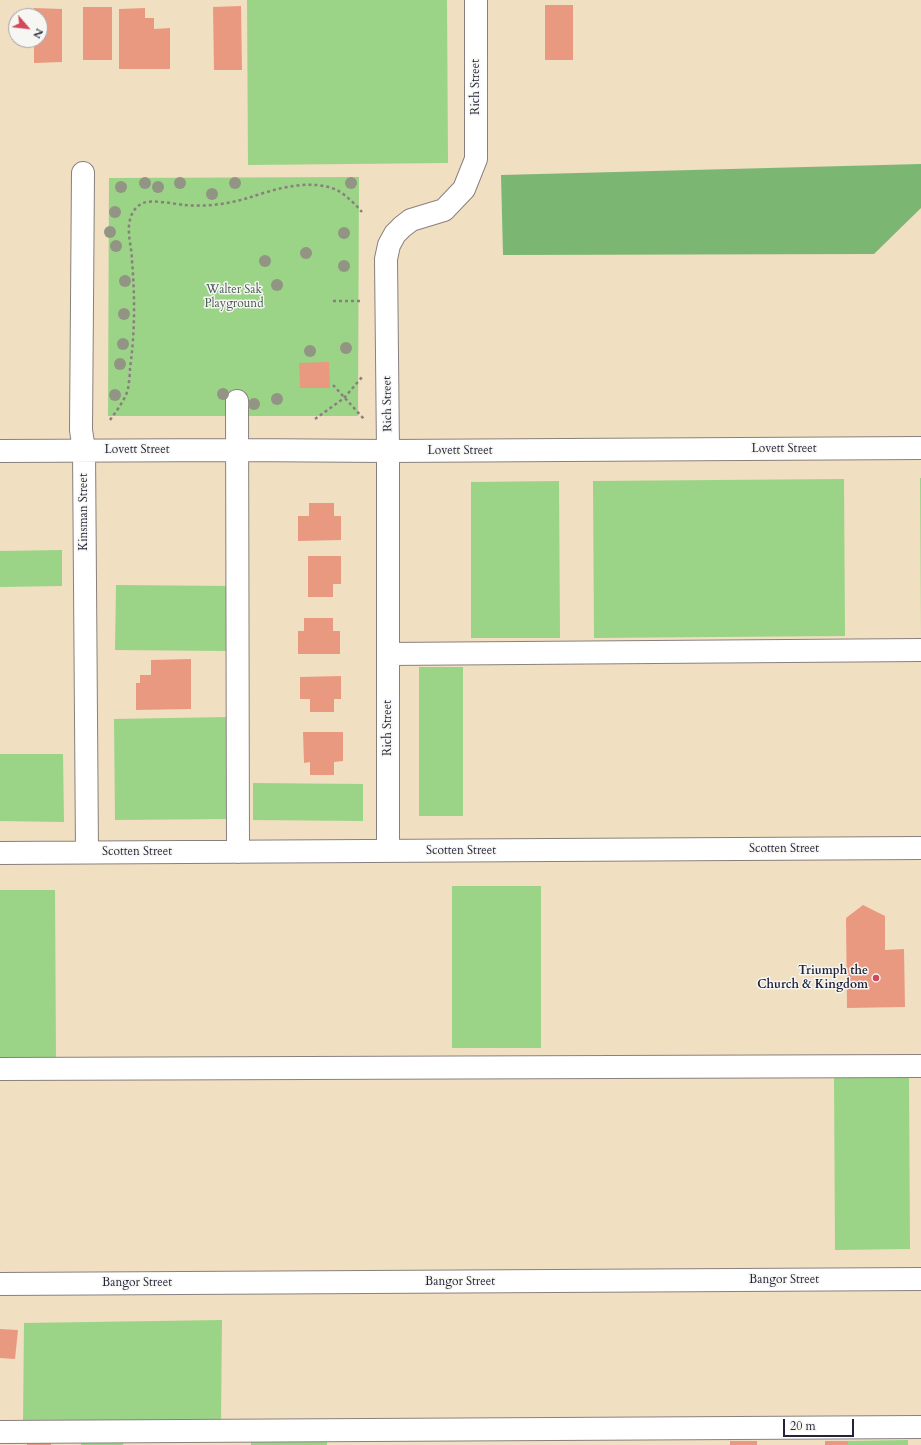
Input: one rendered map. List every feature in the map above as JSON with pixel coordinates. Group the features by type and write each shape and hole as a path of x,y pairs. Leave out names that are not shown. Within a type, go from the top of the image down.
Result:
{"street":[{"name":"Rich Street","path":"388,851 388,451 386,259 389,245 395,234 402,227 410,220 444,210 464,189 476,158 476,0"},
{"name":"Kinsman Street","path":"83,173 81,430 84,450 87,852"},
{"path":"238,401 238,852"},
{"name":"Lovett Street","path":"0,451 388,451 921,448"},
{"path":"388,654 921,650"},
{"name":"Scotten Street","path":"0,853 921,848"},
{"path":"0,1070 921,1066"},
{"name":"Bangor Street","path":"0,1284 921,1279"},
{"path":"0,1432 921,1427"}],"path":[{"path":"110,420 124,400 128,389 134,327 133,275 129,241 129,225 131,215 136,208 143,203 153,202 186,205 226,203 247,198 265,191 301,185 313,185 325,186 338,190 362,212"},
{"path":"332,301 363,301"},
{"path":"316,419 344,398 364,376"},
{"path":"333,385 364,419"}],"green space":[{"path":"247,0 447,0 448,163 248,165"},
{"path":"921,164 921,208 874,254 503,255 501,175"},
{"name":"Walter Sak Playground","path":"359,177 358,416 108,416 109,178"},
{"path":"920,478 921,478 921,637"},
{"path":"844,479 845,636 594,638 593,481"},
{"path":"559,481 560,638 471,638 471,482"},
{"path":"62,550 62,586 0,587 0,551"},
{"path":"116,585 229,586 228,651 115,650"},
{"path":"419,667 463,667 463,816 419,816"},
{"path":"229,717 230,819 115,820 114,719"},
{"path":"0,754 63,754 64,822 0,821"},
{"path":"253,783 363,784 363,821 253,820"},
{"path":"452,886 541,886 541,1048 452,1048"},
{"path":"0,890 55,890 56,1061 0,1061"},
{"path":"834,1078 909,1078 910,1249 835,1250"},
{"path":"222,1320 221,1422 23,1423 24,1323"},
{"path":"908,1440 908,1445 848,1445 848,1441"},
{"path":"81,1441 124,1441 123,1445 81,1445"},
{"path":"251,1442 327,1442 327,1445 251,1445"}],"building":[{"path":"545,5 573,5 573,60 545,60"},
{"path":"241,6 242,70 214,70 213,7"},
{"path":"83,7 112,7 112,60 83,60"},
{"path":"48,8 62,9 62,62 34,63 34,48 48,48"},
{"path":"145,8 145,18 154,18 154,29 170,28 170,69 119,69 119,9"},
{"path":"329,362 330,388 300,388 299,363"},
{"path":"309,503 334,503 334,516 341,516 341,540 298,541 298,516 309,516"},
{"path":"308,556 341,556 341,584 333,584 333,597 308,597"},
{"path":"304,618 333,618 333,631 340,631 340,654 298,654 298,631 304,631"},
{"path":"191,659 191,709 136,710 136,683 140,683 140,675 151,675 151,660"},
{"path":"341,676 341,699 334,699 334,712 310,712 310,699 300,699 300,677"},
{"path":"303,732 343,732 343,761 334,762 334,775 310,775 310,762 304,763"},
{"name":"Triumph the Church & Kingdom","path":"863,905 885,916 885,950 904,949 905,1007 847,1008 846,918"},
{"path":"0,1329 18,1330 15,1359 0,1358"},
{"path":"730,1441 757,1441 757,1445 730,1445"},
{"path":"825,1441 848,1441 848,1445 825,1445"},
{"path":"27,1442 51,1442 51,1445 27,1445"}],"place":[{"name":"Triumph the Church & Kingdom","path":"876,978"}]}
